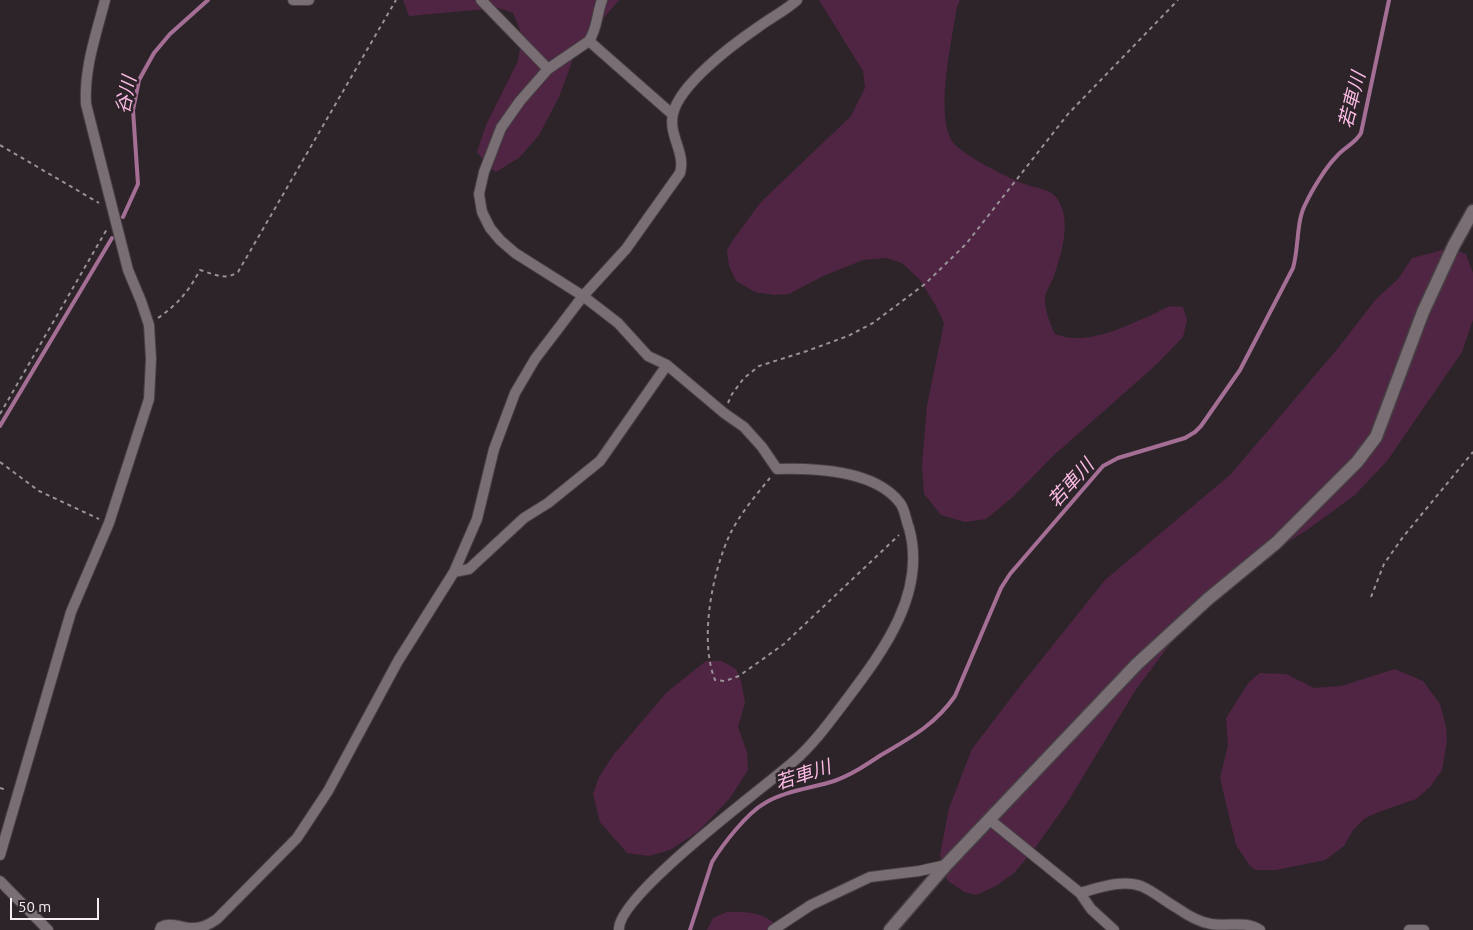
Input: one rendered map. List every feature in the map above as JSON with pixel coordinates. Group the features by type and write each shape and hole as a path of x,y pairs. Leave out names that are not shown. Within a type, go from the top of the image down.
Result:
{"street":[{"path":"0,855 71,612 109,523 149,399 151,359 149,325 128,270 88,113 85,88 87,67 105,0"},
{"path":"293,0 309,0"},
{"path":"481,0 548,69"},
{"path":"602,0 593,35 589,41 548,69 520,101 501,128 484,172 479,194 482,212 490,228 515,253 583,296 618,323 648,356 667,365 724,413 744,427 762,447 777,469 806,468 830,471 863,479 889,491 902,505 913,542 914,565 911,586 899,620 884,650 826,726 795,761 652,880 630,905 618,926 618,930"},
{"path":"160,930 161,927 168,924 193,929 208,925 217,919 297,838 328,791 398,661 454,572 477,519 494,449 515,393 534,359 583,296 626,249 680,173 682,164 672,132 672,114 680,97 701,72 757,28 786,10 797,0"},
{"path":"589,41 672,114"},
{"path":"890,930 946,865 1137,664 1208,599 1276,543 1357,462 1376,437 1423,312 1454,245 1473,212"},
{"path":"454,572 469,570 524,518 548,504 600,461 667,365"},
{"path":"990,820 1080,893 1091,909 1114,930"},
{"path":"773,930 811,905 870,877 919,871 946,865"},
{"path":"0,881 48,930"},
{"path":"1080,893 1124,884 1139,886 1153,892 1192,918 1212,924 1241,924 1260,930"},
{"path":"1409,930 1424,930"}],"path":[{"path":"149,325 172,308 189,291 200,270 224,278 238,272 396,0"},
{"path":"724,413 732,394 744,378 759,366 807,352 848,336 873,323 925,284 966,244 1068,114 1178,0"},
{"path":"0,145 113,213 0,414"},
{"path":"1371,598 1384,564 1473,452"},
{"path":"0,462 39,491 109,523"},
{"path":"777,469 749,504 731,533 716,570 708,624 710,667 715,680 726,681 739,676 784,644 908,527"}],"shaded area":[{"path":"403,0 619,0 576,51 559,97 539,135 520,157 496,172 490,168 477,152 486,125 518,61 522,35 513,13 498,8 409,16"},
{"path":"819,0 960,0 957,7 946,76 945,113 947,129 952,141 965,153 999,173 1052,193 1059,201 1064,214 1064,241 1054,276 1045,297 1046,311 1055,334 1066,337 1090,337 1113,331 1164,308 1183,307 1187,320 1183,337 1157,364 1053,456 1013,497 986,519 965,522 941,515 924,494 922,465 927,405 944,323 920,280 902,263 887,258 863,260 823,276 789,294 775,295 755,292 736,281 729,266 727,250 761,202 851,116 865,88 863,71"},
{"path":"1450,248 1466,254 1473,273 1473,320 1462,352 1387,461 1355,495 1307,530 1267,555 1182,628 1135,691 1067,803 1035,848 1014,873 996,886 976,895 964,892 947,880 940,855 949,808 972,749 1017,690 1105,580 1231,474 1339,347 1376,299 1398,279 1412,258"},
{"path":"706,661 722,661 736,669 741,681 745,702 738,727 747,752 748,770 730,798 699,831 670,850 649,856 627,853 600,822 593,794 599,777 614,754 667,692"},
{"path":"1395,669 1423,681 1440,704 1447,740 1442,770 1430,787 1416,799 1364,819 1353,830 1344,846 1325,860 1276,870 1256,870 1250,866 1236,845 1220,778 1228,745 1226,718 1249,682 1260,673 1286,674 1314,688 1341,686"},
{"path":"727,912 757,914 776,924 781,930 707,930 713,918"}],"waterway":[{"name":"谷川","path":"123,217 138,184 133,110 139,80 154,53 170,34 208,0"},
{"name":"若車川","path":"690,930 712,862 743,821 765,803 781,795 834,781 852,773 902,743 930,723 955,696 1001,588 1010,574 1103,466 1118,458 1185,438 1201,426 1240,370 1293,268 1299,226 1303,210 1312,192 1332,161 1356,140 1361,133 1389,0"},
{"name":"谷川","path":"0,426 112,238"}]}
